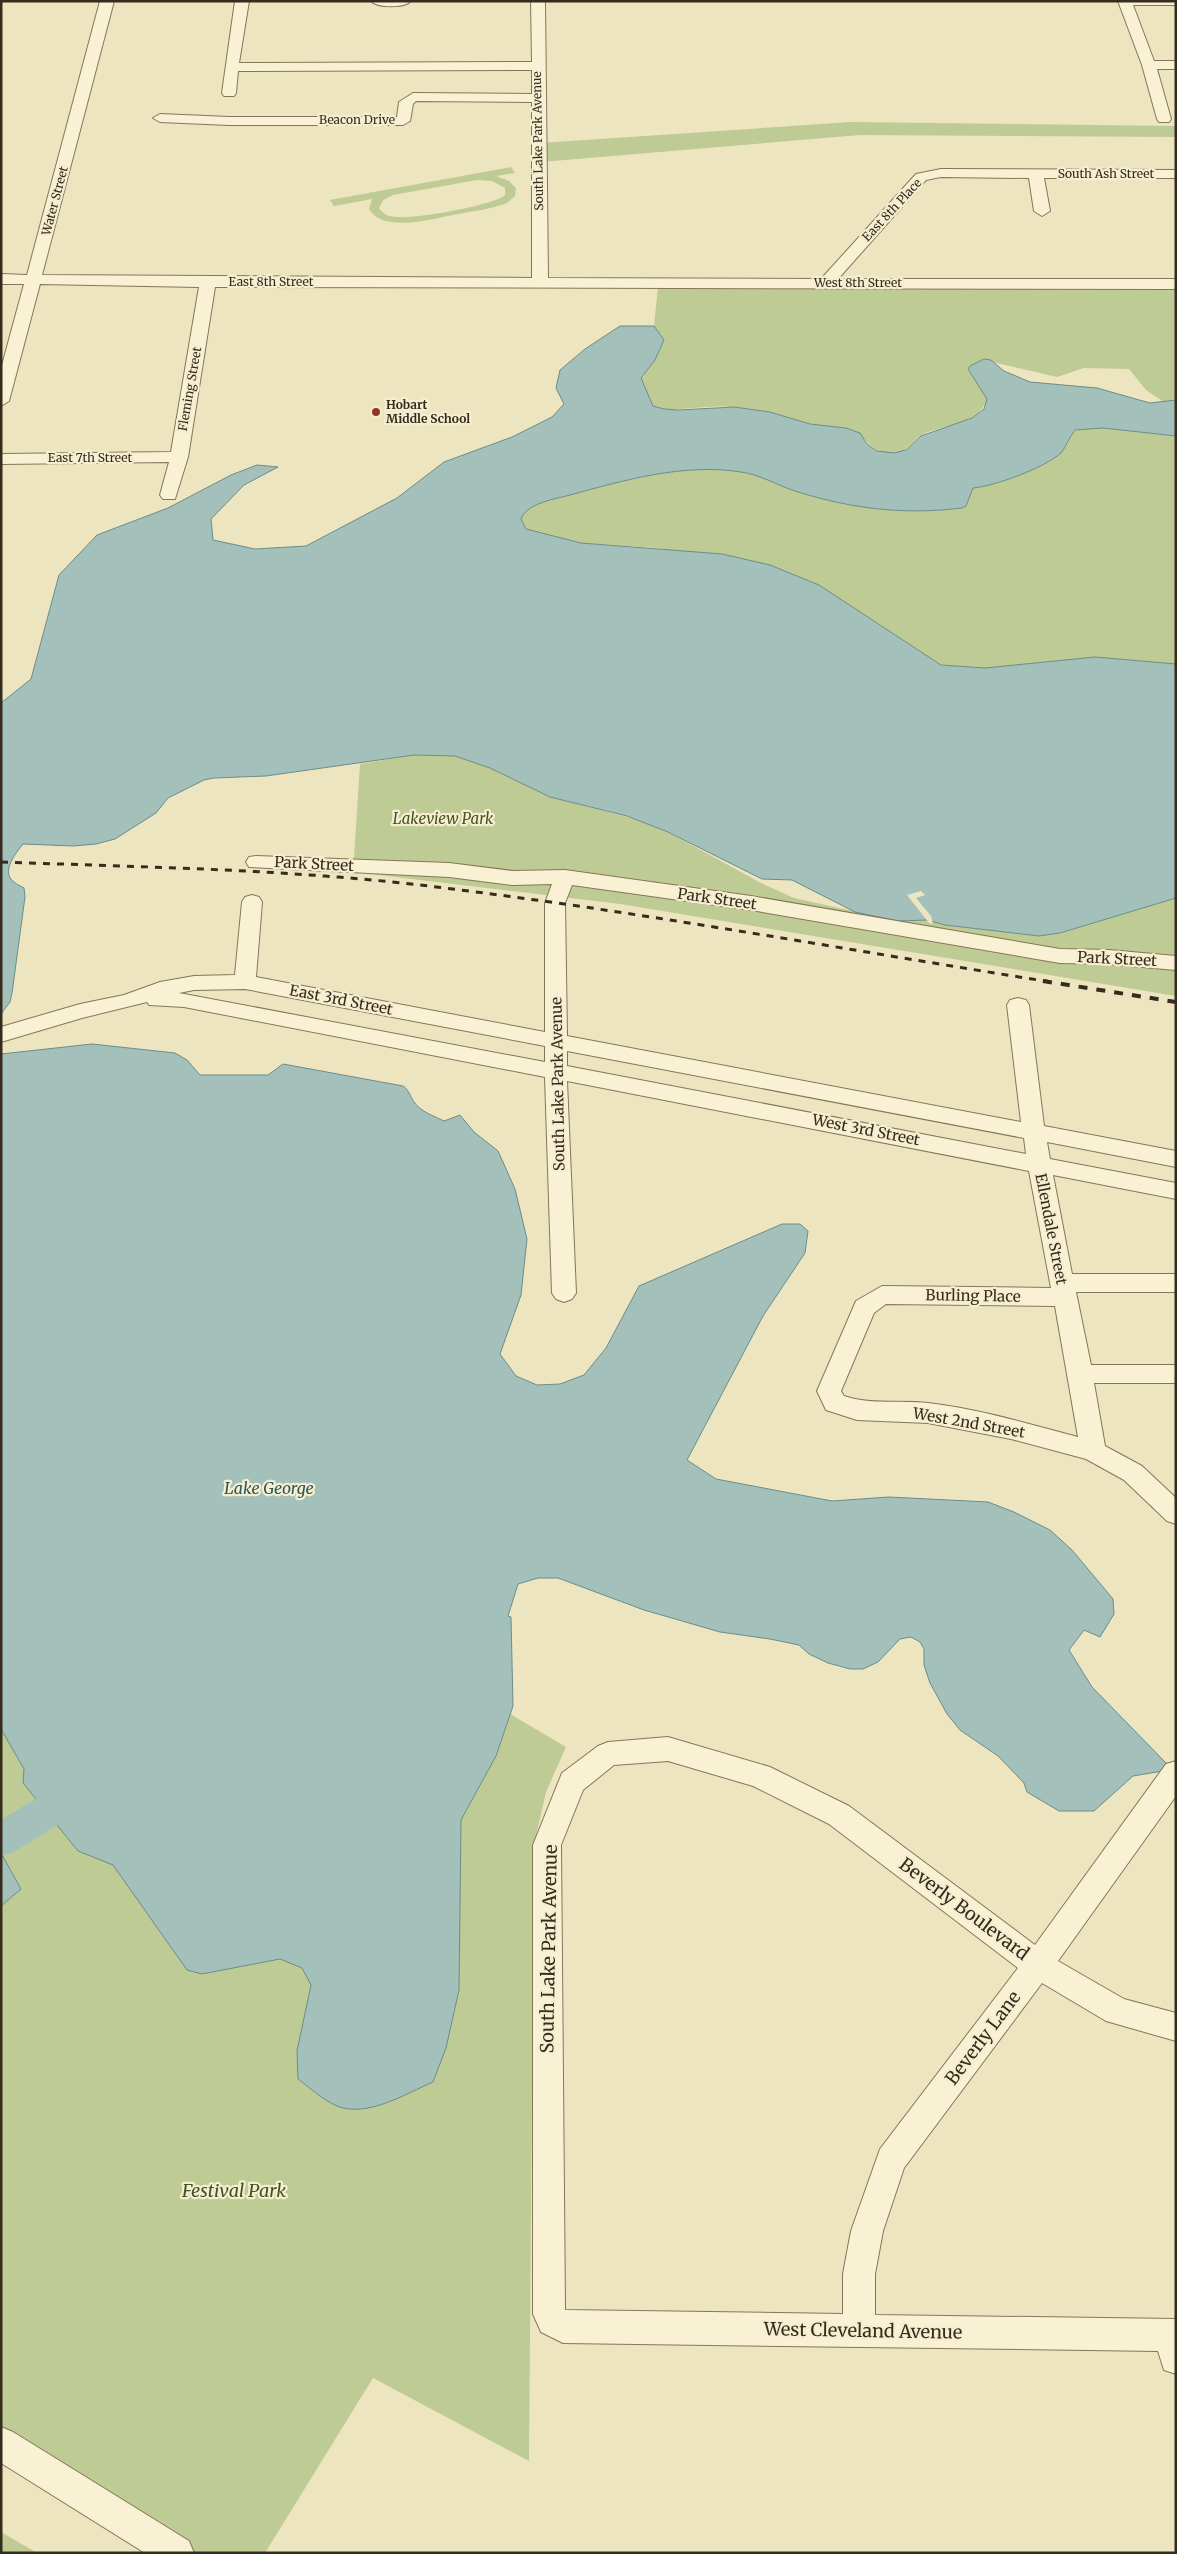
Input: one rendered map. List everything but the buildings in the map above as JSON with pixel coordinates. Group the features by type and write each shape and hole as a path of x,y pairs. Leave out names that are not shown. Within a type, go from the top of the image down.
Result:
{"street":[{"name":"Water Street","path":"1,401 35,280 107,1"},
{"path":"229,93 231,67 242,1"},
{"path":"377,1 405,1"},
{"name":"South Lake Park Avenue","path":"538,1 537,98 540,281"},
{"path":"1125,1 1149,65 1164,119"},
{"path":"1133,1 1176,1"},
{"path":"1149,65 1176,65"},
{"path":"231,67 537,66"},
{"name":"Beacon Drive","path":"160,118 229,121 404,120 406,102 413,97 537,98"},
{"name":"East 8th Place","path":"826,282 920,177 940,173 1036,173"},
{"path":"1036,173 1042,211"},
{"name":"South Ash Street","path":"1036,173 1176,174"},
{"name":"East 8th Street","path":"1,279 208,282 540,281"},
{"name":"West 8th Street","path":"540,281 1176,284"},
{"name":"Fleming Street","path":"169,495 178,457 208,282"},
{"name":"East 7th Street","path":"1,459 178,457"},
{"name":"Park Street","path":"256,862 449,870 513,878 565,877 751,903 1060,956 1176,963"},
{"name":"South Lake Park Avenue","path":"564,1293 556,1071 555,903 565,877"},
{"path":"245,982 252,902"},
{"name":"East 3rd Street","path":"1,1035 80,1011 128,1001 160,989 194,983 245,982 556,1040"},
{"name":"East 3rd Street","path":"128,1001 184,1000 556,1071"},
{"name":"Ellendale Street","path":"1018,1005 1039,1163 1063,1290 1082,1374 1093,1451"},
{"name":"West 3rd Street","path":"556,1040 1176,1159"},
{"name":"West 3rd Street","path":"556,1071 1176,1191"},
{"name":"Burling Place","path":"882,1295 1063,1290 1176,1283"},
{"name":"West 2nd Street","path":"882,1295 864,1307 829,1391 835,1403 857,1410 928,1414 1002,1427 1093,1451 1133,1473 1176,1514"},
{"path":"1082,1374 1176,1374"},
{"name":"South Lake Park Avenue","path":"552,2321 549,2314 547,1845 572,1782 608,1754 668,1748 760,1776"},
{"name":"Beverly Lane","path":"859,2330 859,2274 867,2231 891,2160 1038,1965 1176,1773"},
{"name":"Beverly Boulevard","path":"760,1776 839,1815 1038,1965 1117,2011 1176,2027"},
{"name":"West Cleveland Avenue","path":"552,2321 563,2327 859,2330 1174,2343"},
{"path":"1,2444 177,2553"}],"green space":[{"path":"851,122 1176,126 1176,137 860,135 541,162 541,143"},
{"path":"511,167 515,173 496,176 509,181 516,188 515,196 507,203 424,221 398,223 376,217 369,209 372,199 334,206 330,200","holes":["477,180 492,181 505,188 505,195 471,207 437,214 408,217 390,216 379,208 383,200 393,195"]},
{"path":"1176,286 1176,400 1165,403 1146,390 1129,369 1084,368 1057,377 996,363 991,360 968,369 987,399 976,415 968,420 920,436 904,450 897,453 877,450 860,435 848,429 810,424 752,409 706,407 664,409 653,406 641,378 655,360 664,340 654,326 658,287"},
{"path":"1093,427 1176,436 1176,664 1095,657 985,668 941,665 819,585 658,548 581,543 526,529 521,519 529,509 549,500 655,474 698,470 749,473 818,498 879,509 920,511 962,508 966,506 973,488 1006,480 1042,465 1065,448 1073,433 1077,430"},
{"name":"Lakeview Park","path":"414,755 455,756 490,768 550,797 635,819 668,832 761,883 794,898 898,921 927,920 945,925 1039,936 1060,933 1176,898 1176,996 620,904 353,872 360,764"},
{"name":"Festival Park","path":"1,1690 442,1815 495,1705 566,1747 546,1792 534,1845 529,2461 373,2378 265,2553 190,2553 1,2435 1,1906 20,1889 1,1854"},
{"path":"1,2532 37,2553 1,2553"}],"water":[{"path":"620,326 654,326 664,340 655,360 641,378 653,406 679,410 734,407 770,412 810,424 846,428 860,433 867,444 877,451 894,453 906,450 921,436 972,418 984,409 987,399 968,369 984,359 991,360 1004,371 1030,382 1097,388 1150,403 1176,400 1176,436 1103,428 1075,430 1061,453 1053,459 1019,475 994,484 973,488 966,506 962,508 920,511 879,509 818,498 749,473 698,470 655,474 549,500 529,509 521,519 526,529 581,543 722,554 770,565 819,585 941,665 985,668 1095,657 1176,664 1176,898 1060,933 1039,936 945,925 927,920 898,921 855,912 792,880 762,879 668,832 627,816 550,797 490,768 455,756 414,755 266,776 204,780 168,798 156,813 115,839 96,844 73,846 23,844 13,857 9,868 10,878 24,888 25,897 12,993 10,1002 1,1014 1,703 31,679 59,575 97,535 168,508 231,475 257,465 278,467 244,485 211,519 213,540 255,549 306,546 397,498 444,462 512,437 552,417 564,404 556,388 560,370 585,349"},
{"name":"Lake George","path":"92,1044 175,1053 187,1060 200,1075 268,1075 283,1064 403,1086 414,1102 428,1113 444,1121 460,1115 474,1132 498,1151 515,1189 527,1239 521,1295 500,1354 516,1376 537,1385 560,1384 584,1375 606,1348 639,1286 782,1224 800,1224 808,1231 805,1253 763,1316 687,1460 716,1479 832,1501 889,1497 988,1502 1014,1512 1050,1530 1072,1550 1113,1599 1114,1614 1100,1637 1084,1630 1069,1650 1092,1687 1168,1765 1163,1771 1133,1776 1094,1811 1059,1811 1027,1792 1024,1783 998,1756 960,1730 947,1714 930,1683 924,1665 924,1649 920,1642 911,1637 900,1639 878,1662 863,1669 850,1669 828,1663 809,1654 799,1645 720,1632 644,1610 558,1578 538,1578 518,1584 508,1616 511,1617 513,1706 496,1756 461,1820 459,1990 446,2048 433,2082 386,2103 361,2109 349,2109 337,2106 322,2097 298,2079 297,2051 311,1985 302,1968 280,1959 202,1974 187,1970 113,1865 78,1851 23,1783 24,1769 1,1729 1,1054"},
{"path":"1,1853 21,1889 1,1906"}],"pier":[{"path":"921,891 925,895 916,898 931,916 933,924 929,923 907,895"}],"waterway":[{"path":"1,1840 48,1811"}],"railway":[{"path":"1,862 263,872 420,885 657,918 1051,982"},
{"path":"1043,981 1176,1002"}],"place":[{"name":"Hobart Middle School","path":"376,412"}]}
